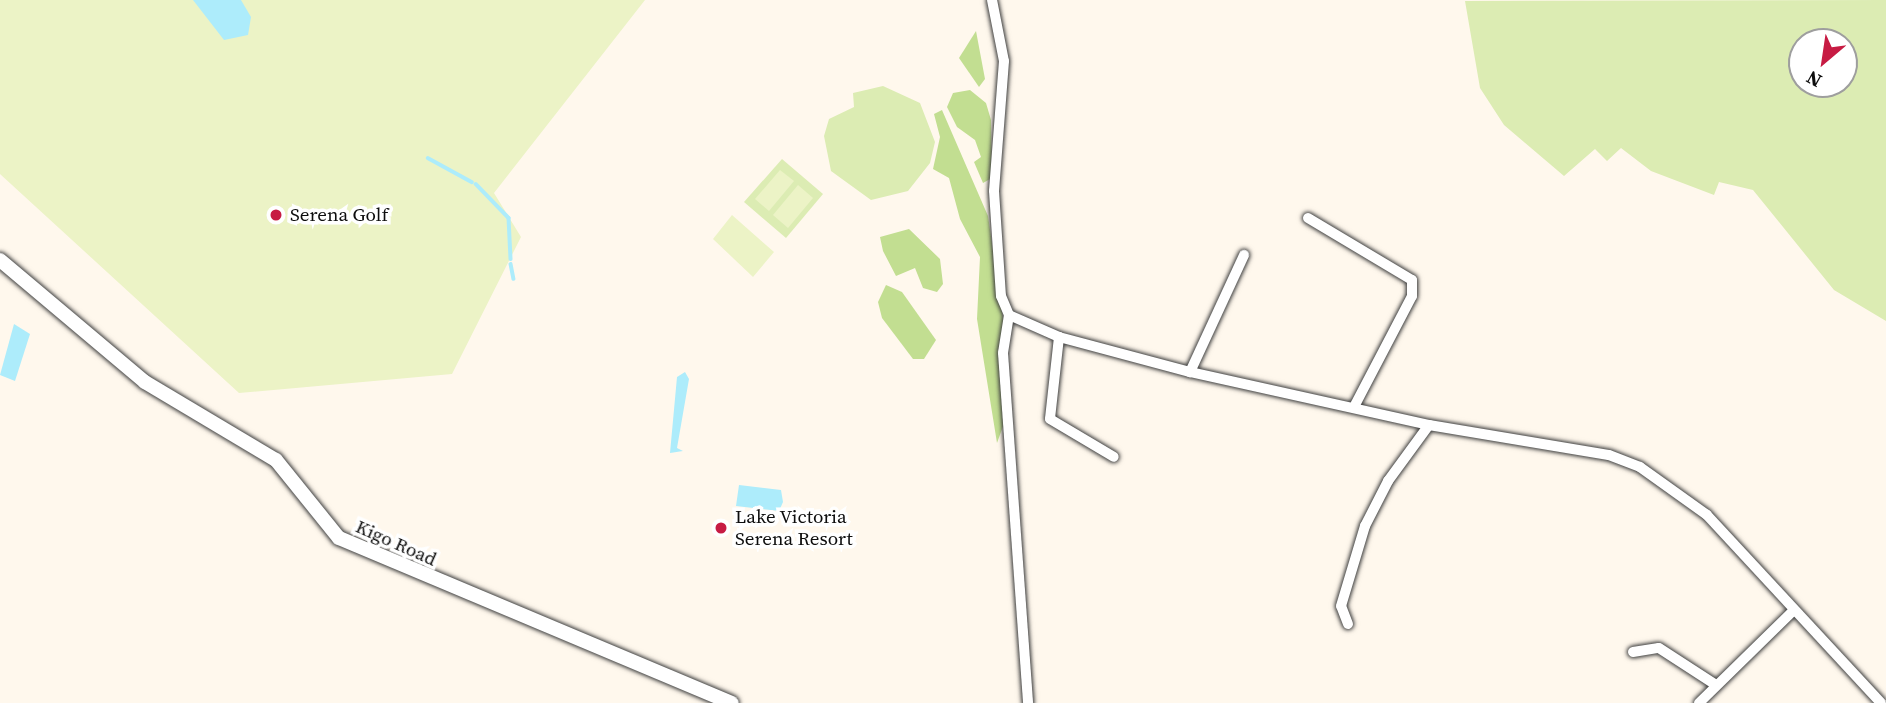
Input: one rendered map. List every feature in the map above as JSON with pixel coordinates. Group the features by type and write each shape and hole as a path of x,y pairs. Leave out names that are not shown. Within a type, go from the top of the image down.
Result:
{"street":[{"path":"992,0 1004,61 994,191 1001,296 1009,315 1003,353 1028,703"},
{"path":"1308,218 1412,281 1412,296 1355,405"},
{"path":"1190,372 1244,255"},
{"name":"Kigo Road","path":"0,260 145,382 276,460 339,538 732,703"},
{"path":"1009,315 1059,337 1190,372 1355,405 1429,425 1609,455 1652,473 1707,515 1791,613 1881,703"},
{"path":"1059,337 1047,407 1052,422 1114,457"},
{"path":"1348,625 1341,606 1365,526 1388,481 1429,425"},
{"path":"1699,703 1791,613"},
{"path":"1633,652 1659,648 1716,685"}],"green space":[{"name":"Serena Golf","path":"0,0 645,0 494,193 521,237 452,374 239,393 0,174"},
{"path":"1886,0 1886,321 1834,290 1753,190 1719,182 1714,195 1651,171 1621,148 1607,161 1595,149 1564,176 1504,125 1480,88 1465,1"},
{"path":"976,31 985,79 979,87 959,58"},
{"path":"883,86 920,103 935,142 930,163 908,191 871,200 831,171 824,136 829,119 854,107 853,93"},
{"path":"970,90 986,103 991,120 992,178 983,183 974,162 981,157 975,140 957,127 947,107 953,93"},
{"path":"942,110 988,216 1004,325 1006,418 997,443 977,319 980,257 960,219 949,178 933,169 940,137 934,114"},
{"path":"782,159 823,194 786,238 744,202"},
{"path":"780,170 794,181 769,211 755,199"},
{"path":"798,185 813,198 788,228 773,215"},
{"path":"732,215 774,252 753,277 713,239"},
{"path":"909,229 940,259 943,284 937,292 923,288 915,268 896,276 883,251 880,237"},
{"path":"886,285 902,292 936,340 924,359 913,359 882,318 878,302"}],"water":[{"path":"193,0 241,0 251,17 248,35 224,40"},
{"path":"14,324 30,334 15,381 0,375"},
{"path":"685,372 689,379 677,448 683,451 670,453 677,377"},
{"path":"739,485 781,490 783,502 779,511 736,506"}],"waterway":[{"path":"428,158 472,182"},
{"path":"476,184 509,218 511,259"},
{"path":"511,264 514,279"}],"place":[{"name":"Serena Golf","path":"276,215"},
{"name":"Lake Victoria Serena Resort","path":"721,528"}]}
